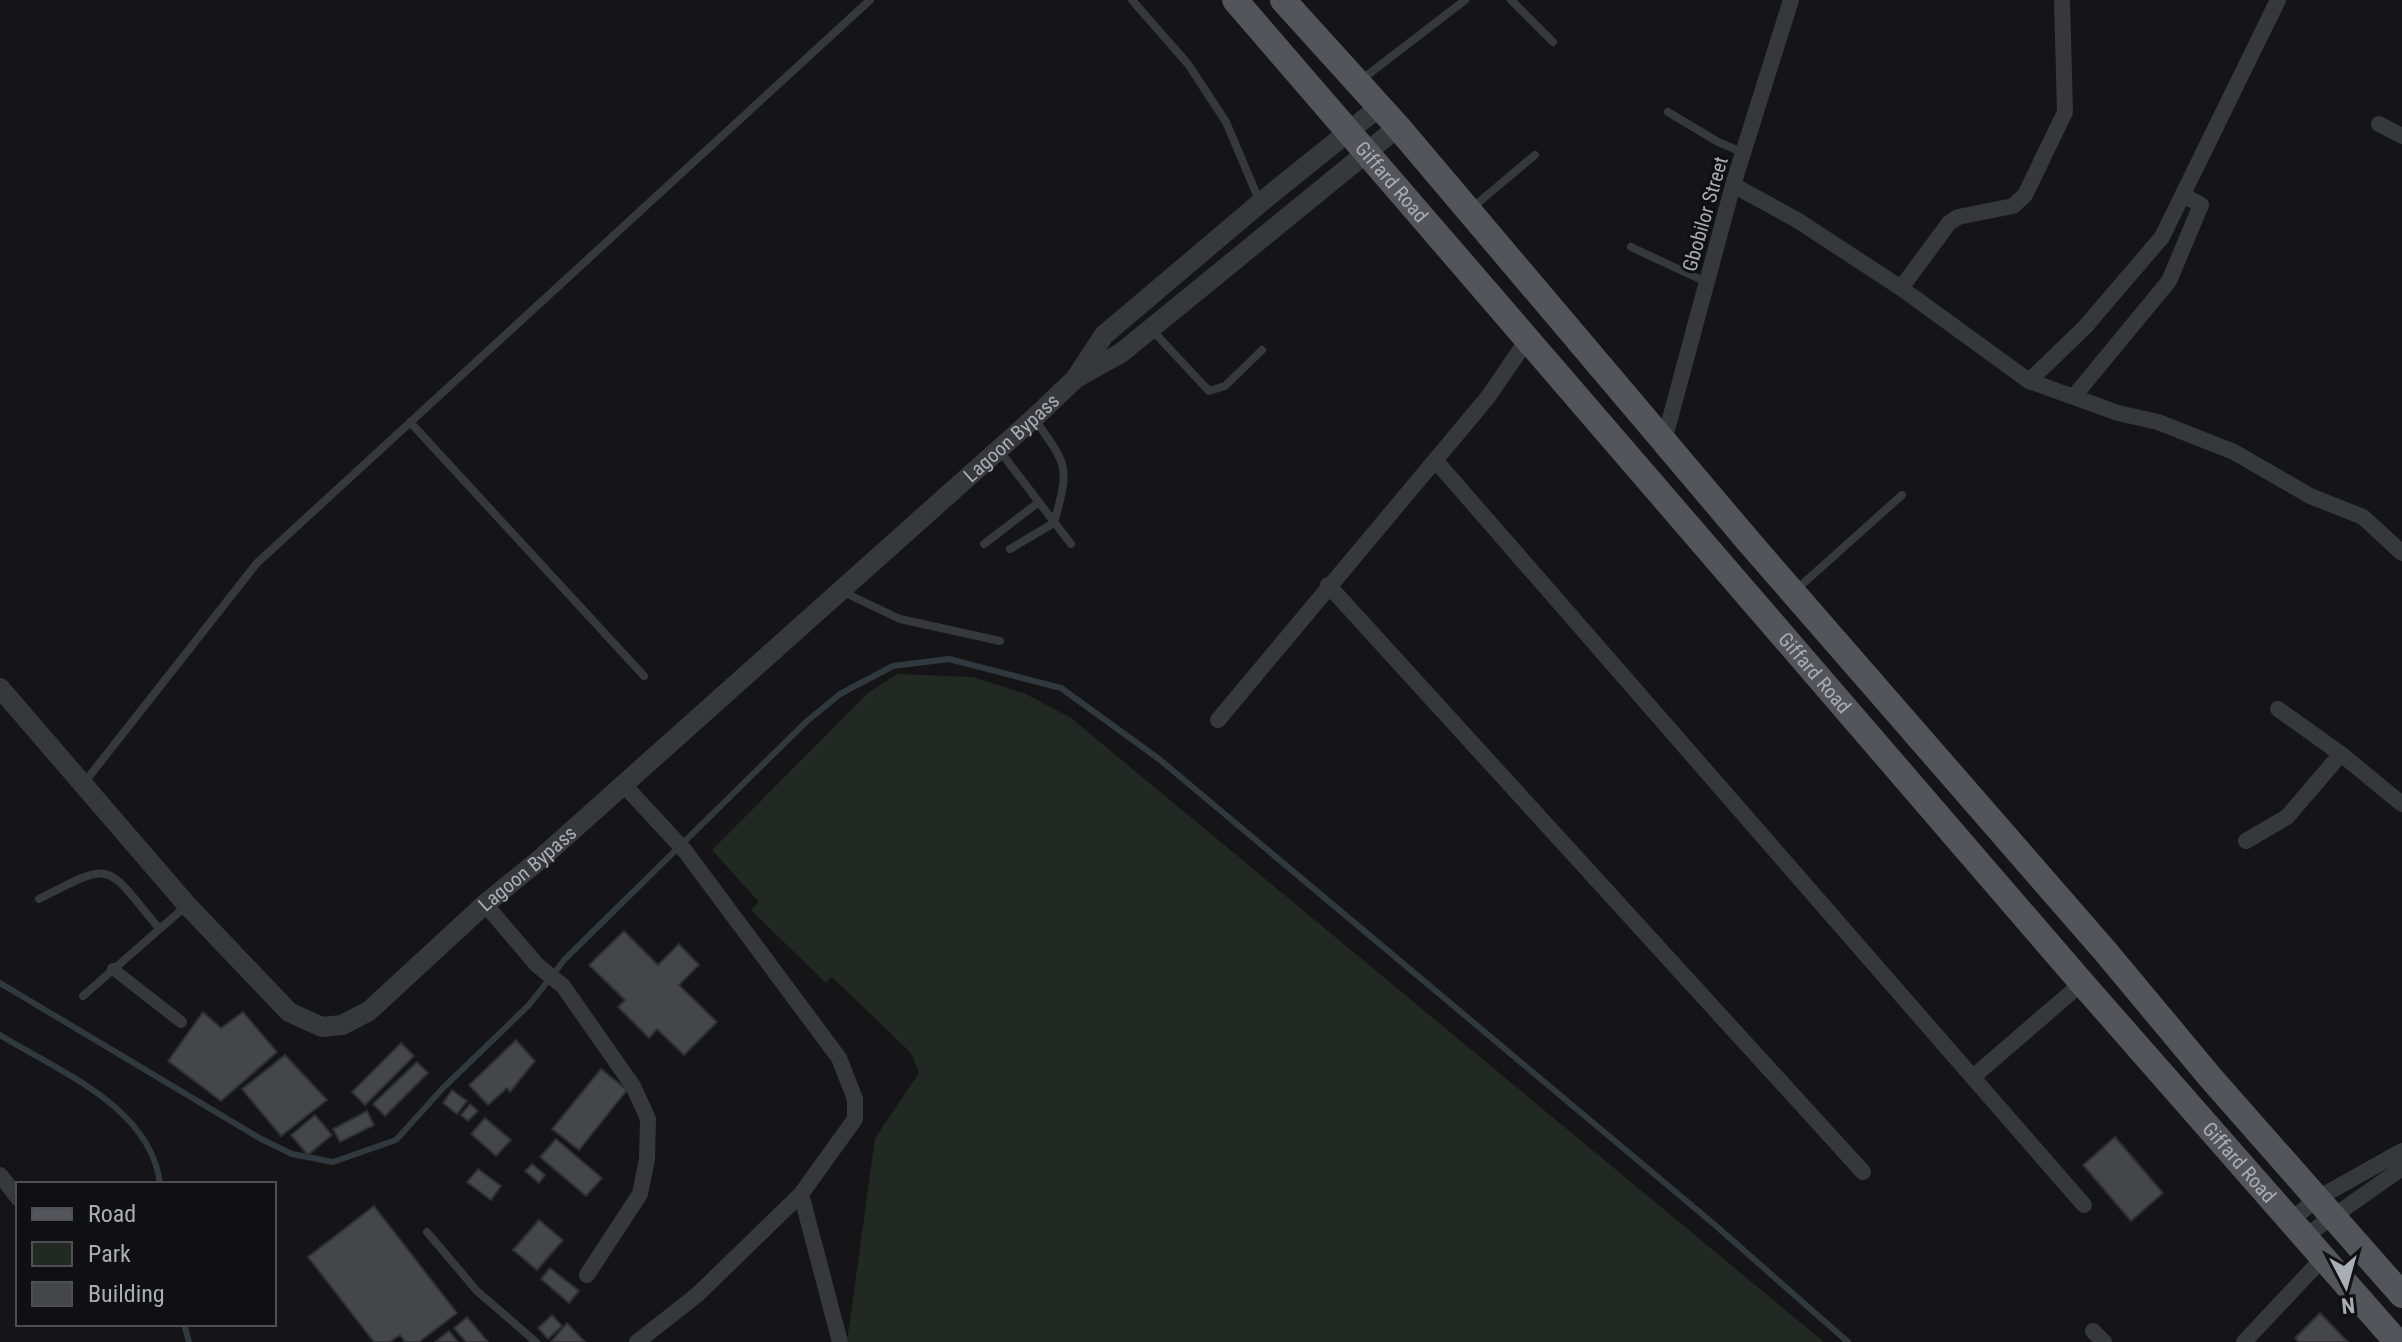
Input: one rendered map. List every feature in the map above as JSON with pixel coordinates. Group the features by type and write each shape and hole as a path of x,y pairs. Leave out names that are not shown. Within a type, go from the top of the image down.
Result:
{"main road":[{"name":"Giffard Road","path":"1235,0 2082,983 2397,1342"},
{"name":"Giffard Road","path":"1283,0 1398,127 2210,1077 2402,1295"}],"street":[{"name":"Gbobilor Street","path":"1664,441 1733,185 1791,0"},
{"path":"1901,288 1949,223 1958,217 2013,206 2025,195 2065,112 2062,0"},
{"path":"2029,381 2085,327 2162,237 2278,0"},
{"name":"Lagoon Bypass","path":"4,699 84,783 187,905 289,1012 322,1027 342,1025 369,1011 485,904 624,785 1034,418 1075,379 1104,335 1378,108"},
{"path":"2379,124 2402,136"},
{"name":"Lagoon Bypass","path":"1075,379 1121,353 1398,127"},
{"path":"1733,185 1797,220 1901,288 2029,381 2234,452 2310,496 2363,517 2402,553"},
{"path":"2075,395 2169,281 2201,205 2183,195"},
{"path":"1218,720 1488,397 1527,340"},
{"path":"1435,460 1676,741 1974,1076 2084,1205"},
{"path":"1328,585 1863,1172"},
{"path":"2278,709 2341,754 2402,804"},
{"path":"2246,841 2287,817 2341,754"},
{"path":"624,785 679,845 839,1058 855,1099 855,1119 801,1194 697,1295 637,1342"},
{"path":"485,904 537,965 563,986 633,1086 648,1119 647,1159 640,1194 587,1275"},
{"path":"113,969 181,1022"},
{"path":"1974,1076 2082,983"},
{"path":"2298,1228 2402,1151"},
{"path":"2326,1207 2402,1168"},
{"path":"0,1175 16,1195"},
{"path":"801,1194 840,1342"},
{"path":"2244,1342 2322,1259"}],"lane":[{"path":"84,783 257,563 870,0"},
{"path":"1132,0 1188,64 1226,122 1260,203"},
{"path":"1357,84 1465,0"},
{"path":"1511,0 1553,42"},
{"path":"1668,112 1743,153"},
{"path":"1469,211 1535,155"},
{"path":"1631,247 1707,282"},
{"path":"1151,329 1209,391 1225,386 1262,350"},
{"path":"1010,549 1054,523 1067,476 1062,458 1034,418"},
{"path":"410,422 644,676"},
{"path":"998,450 1071,544"},
{"path":"1794,592 1902,495"},
{"path":"984,544 1039,502"},
{"path":"840,591 900,619 1000,641"},
{"path":"39,899 92,872 107,873 117,879 158,927"},
{"path":"83,996 158,927 187,905"},
{"path":"427,1232 477,1291 536,1342"}],"green space":[{"path":"897,674 973,677 1026,694 1071,718 1824,1342 847,1342 875,1138 919,1073 911,1053 832,977 826,983 751,910 759,902 712,850 869,692"}],"building":[{"path":"624,931 658,965 679,944 699,965 679,985 717,1022 684,1055 657,1029 649,1038 618,1007 625,1000 589,965"},
{"path":"203,1012 221,1028 243,1012 277,1052 221,1101 168,1061"},
{"path":"516,1040 535,1061 510,1092 507,1088 488,1105 469,1085"},
{"path":"401,1043 414,1056 365,1105 352,1092"},
{"path":"285,1055 327,1100 281,1136 242,1089"},
{"path":"417,1062 428,1073 385,1116 373,1104"},
{"path":"601,1069 627,1090 579,1150 552,1129"},
{"path":"452,1090 467,1101 457,1114 443,1103"},
{"path":"470,1104 478,1111 468,1121 461,1115"},
{"path":"367,1111 374,1125 340,1142 333,1129"},
{"path":"315,1115 332,1135 308,1155 291,1135"},
{"path":"485,1118 511,1140 496,1156 471,1134"},
{"path":"2115,1137 2163,1193 2131,1221 2083,1165"},
{"path":"556,1139 602,1178 586,1196 540,1157"},
{"path":"532,1164 545,1175 539,1183 525,1171"},
{"path":"478,1169 501,1186 491,1200 467,1182"},
{"path":"374,1206 457,1313 419,1342 405,1342 400,1335 390,1342 374,1342 308,1257"},
{"path":"539,1220 563,1240 537,1270 513,1250"},
{"path":"550,1268 579,1291 569,1303 541,1279"},
{"path":"2320,1313 2348,1342 2299,1342 2295,1338"},
{"path":"552,1315 562,1326 548,1339 538,1328"},
{"path":"467,1317 488,1342 466,1342 454,1328"},
{"path":"567,1323 585,1342 551,1342"},
{"path":"449,1331 458,1342 435,1342"}],"waterway":[{"path":"0,983 261,1139 292,1154 333,1162 396,1140 443,1088 529,1005 565,959 806,722 840,694 893,666 949,659 1061,688 1159,759 1715,1225 1848,1342"},
{"path":"0,1035 75,1078 121,1113 140,1133 153,1157 159,1182"},
{"path":"185,1326 189,1342"}]}
